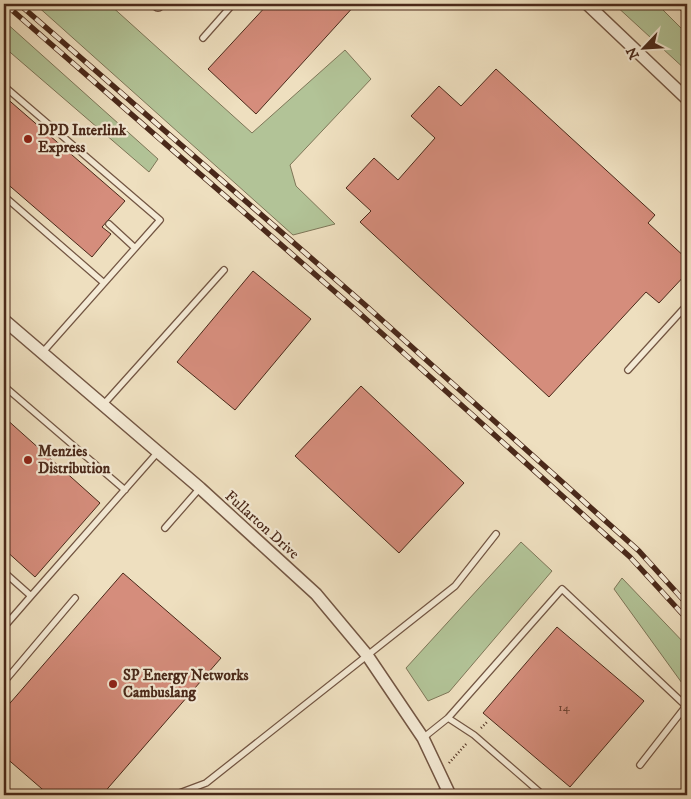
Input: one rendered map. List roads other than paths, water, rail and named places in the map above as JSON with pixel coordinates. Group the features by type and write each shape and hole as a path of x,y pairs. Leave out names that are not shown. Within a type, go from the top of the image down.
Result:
{"street":[{"path":"587,4 687,99"},
{"name":"Fullarton Drive","path":"4,320 200,488 316,594 367,654 423,738 449,792"}],"lane":[{"path":"202,38 234,4"},
{"path":"4,86 160,220 42,353"},
{"path":"4,196 104,283"},
{"path":"108,224 135,248"},
{"path":"103,405 224,270"},
{"path":"628,370 687,305"},
{"path":"4,386 125,490"},
{"path":"4,627 158,452"},
{"path":"165,528 200,488"},
{"path":"174,795 206,783 455,586 496,534"},
{"path":"4,572 31,596"},
{"path":"423,738 448,718 562,589 686,706 640,765"},
{"path":"4,682 75,598"},
{"path":"448,718 474,735 543,795"},
{"path":"434,795 449,792"},
{"path":"335,795 350,795"}],"railway":[{"path":"5,4 357,311 630,557 687,619"},
{"path":"19,4 364,304 639,551 687,604"}],"place":[{"name":"DPD Interlink Express","path":"28,139"},
{"name":"Menzies Distribution","path":"28,460"},
{"name":"SP Energy Networks Cambuslang","path":"113,684"}]}
